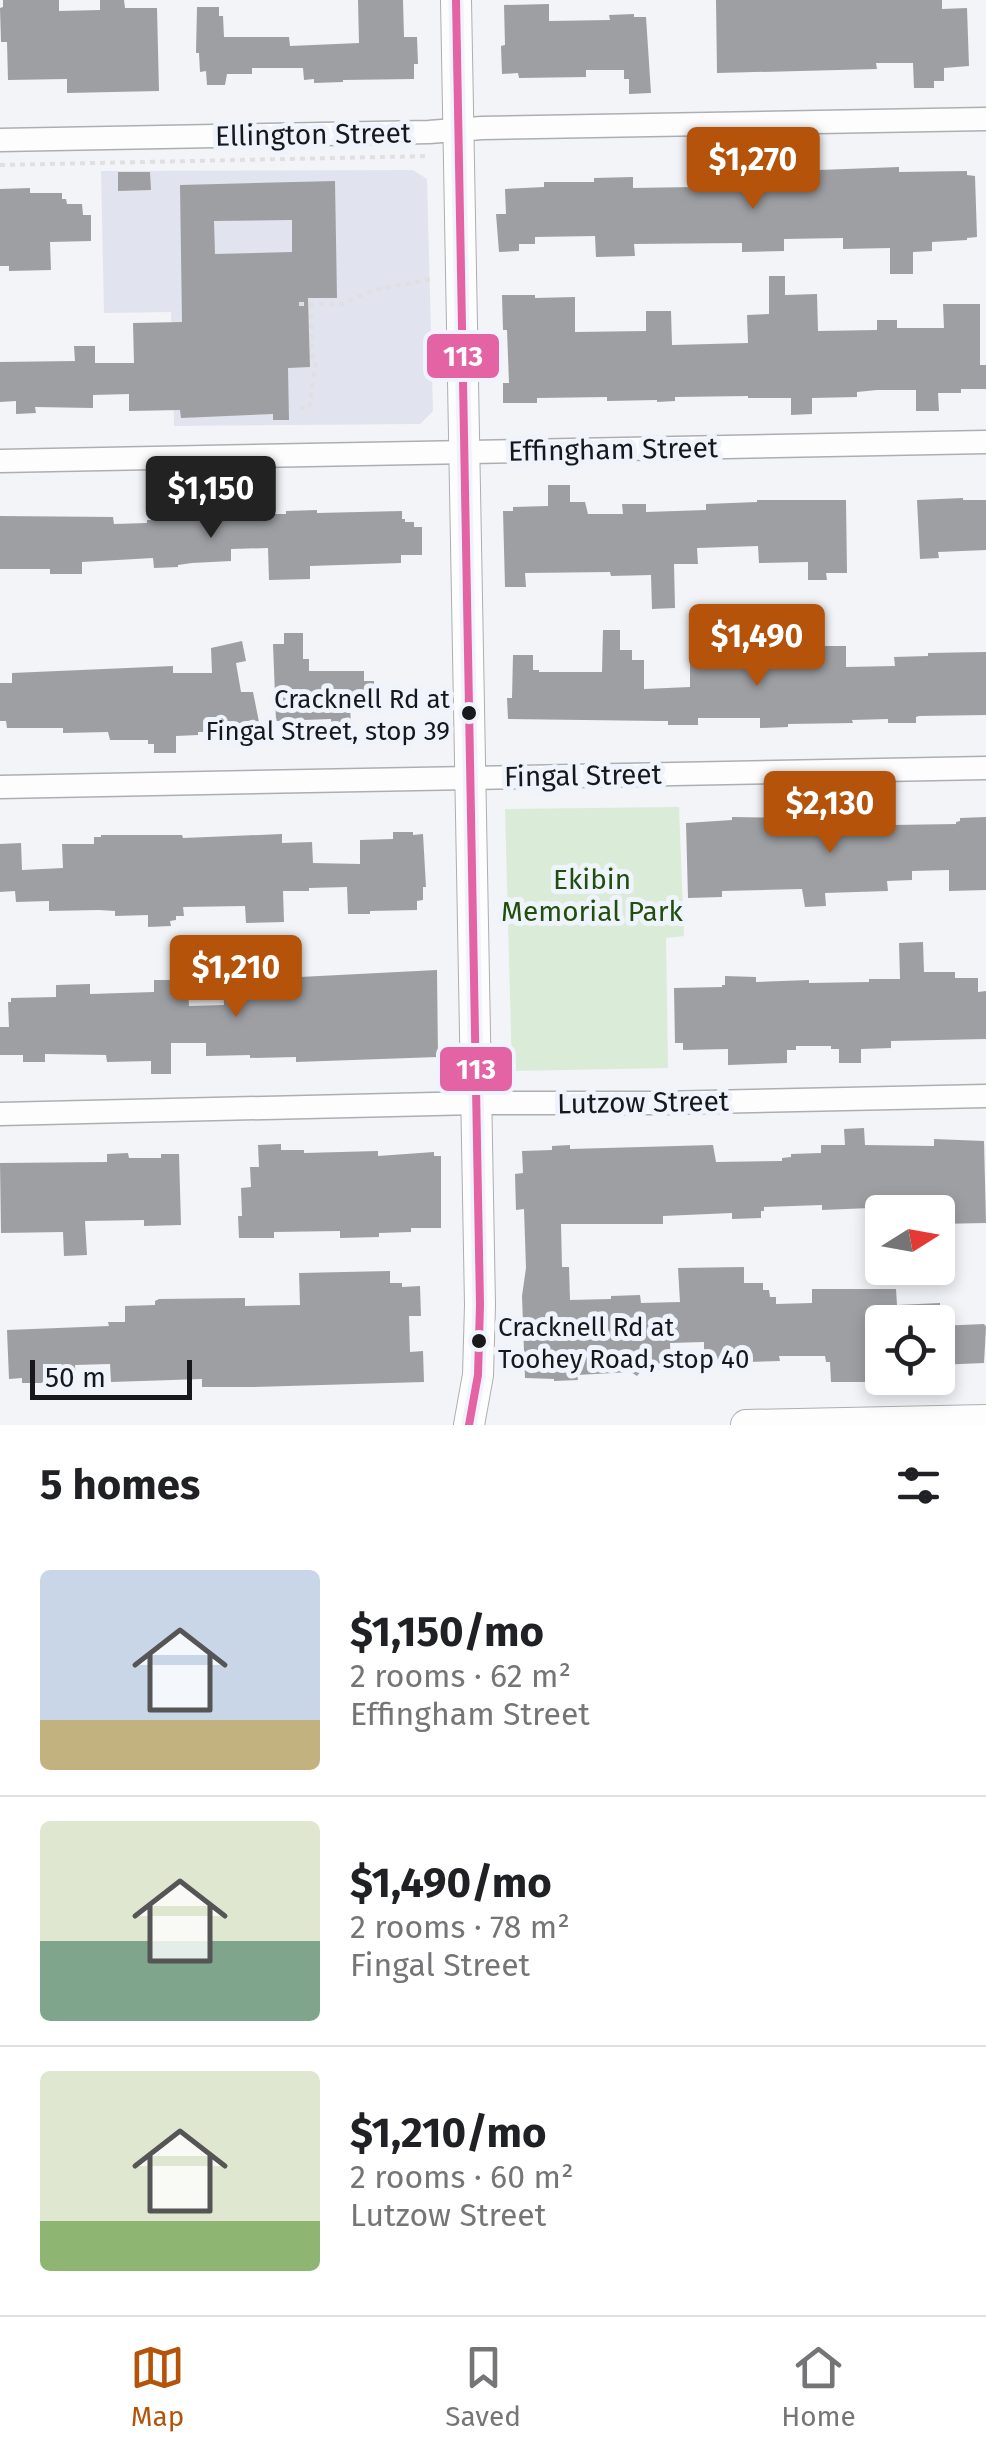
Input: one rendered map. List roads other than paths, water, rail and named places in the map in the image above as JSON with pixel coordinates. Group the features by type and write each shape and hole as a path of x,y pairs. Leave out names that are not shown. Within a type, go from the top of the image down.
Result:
{"street":[{"path":"456,0 480,1306 478,1376 469,1425"},
{"name":"Ellington Street","path":"0,140 986,119"},
{"name":"Effingham Street","path":"0,462 986,442"},
{"name":"Fingal Street","path":"0,787 986,768"},
{"name":"Lutzow Street","path":"0,1114 986,1096"},
{"path":"746,1425 986,1420"}],"place":[{"name":"Cracknell Rd at Fingal Street, stop 39","path":"469,713"},
{"name":"Cracknell Rd at Toohey Road, stop 40","path":"479,1341"}],"park label":[{"name":"Ekibin Memorial Park","path":"592,895"}]}
